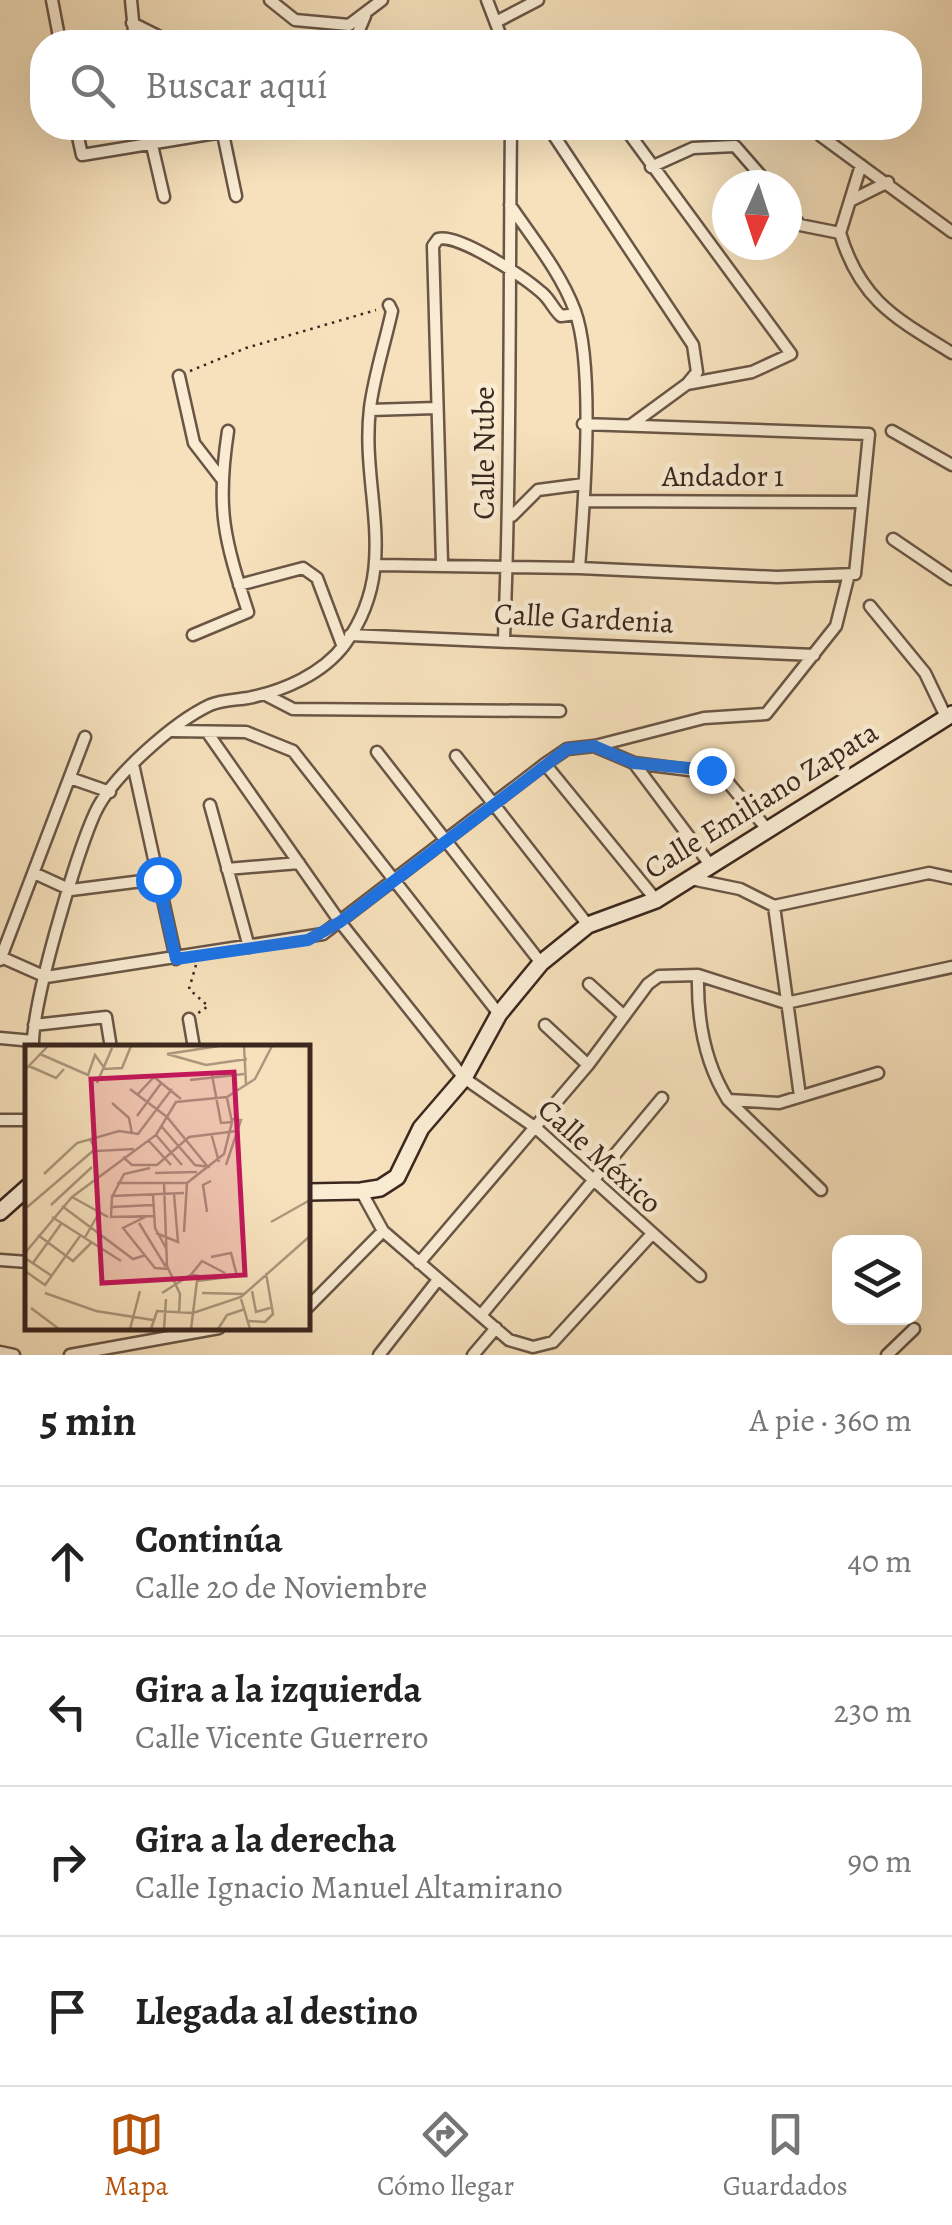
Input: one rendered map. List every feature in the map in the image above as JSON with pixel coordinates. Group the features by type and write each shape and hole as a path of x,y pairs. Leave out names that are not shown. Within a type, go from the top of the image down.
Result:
{"street":[{"path":"52,0 58,30"},
{"path":"130,0 133,30"},
{"path":"270,0 294,20 349,25 382,0"},
{"path":"487,0 499,30"},
{"path":"496,22 538,0"},
{"path":"359,30 365,15"},
{"path":"132,23 146,30"},
{"path":"79,140 82,155 168,140"},
{"path":"151,140 164,197"},
{"path":"224,140 236,196"},
{"name":"Calle Nube","path":"504,638 511,517 507,268 511,140"},
{"path":"557,140 693,345 696,372 688,384 631,425"},
{"path":"633,140 791,354 752,372 688,384"},
{"path":"827,140 950,227"},
{"path":"652,167 692,148 735,146 756,170"},
{"path":"861,165 840,233 868,294 894,317 952,353"},
{"path":"852,200 888,182"},
{"path":"510,205 566,289 583,342 584,500 579,568"},
{"path":"802,223 810,229 840,233"},
{"path":"442,563 434,246 438,239 452,238 542,292 561,316 576,314"},
{"path":"0,1038 33,1044 46,976 96,810 133,764 182,720 214,703 283,690 314,672 350,635 368,600 378,565 370,410 392,312 389,305"},
{"path":"179,376 194,442 221,478"},
{"path":"370,410 436,408"},
{"path":"85,737 1,959 46,976 308,940 340,922 567,749 594,746 704,718 766,714 836,626 848,578 858,566 869,434 861,430 584,424"},
{"path":"193,636 248,612 226,550 221,478 228,431"},
{"path":"892,431 950,460"},
{"path":"511,517 538,490 584,484"},
{"name":"Andador 1","path":"584,500 862,502"},
{"path":"893,539 952,578"},
{"path":"378,565 442,563 848,578"},
{"path":"239,584 303,568 318,578 343,646"},
{"path":"870,606 925,673 950,717"},
{"name":"Calle Gardenia","path":"350,635 504,638 814,654"},
{"path":"264,694 294,709 560,711"},
{"name":"Calle Emiliano Zapata","path":"310,1192 380,1188 397,1177 421,1128 464,1078 499,1014 541,963 588,925 656,900 950,717"},
{"path":"172,731 246,732 294,752 397,878 499,1014"},
{"name":"Calle México","path":"207,732 340,922 464,1078 536,1128 591,1182 700,1276"},
{"path":"594,746 634,763 722,774 767,829"},
{"path":"377,752 541,963"},
{"path":"456,756 495,801 588,925"},
{"path":"634,763 711,866"},
{"path":"133,764 176,959"},
{"path":"545,764 656,900"},
{"path":"70,778 110,792"},
{"path":"210,804 248,947"},
{"path":"228,869 299,863"},
{"path":"691,879 740,889 774,906 929,872 952,878"},
{"path":"34,873 71,890 158,879"},
{"path":"774,906 800,1096"},
{"path":"419,1264 659,976 698,976 786,1002 952,967"},
{"path":"698,976 701,1034 717,1083 728,1100 821,1190"},
{"path":"589,984 623,1015"},
{"path":"34,1025 106,1017 111,1045"},
{"path":"189,1019 193,1045"},
{"path":"545,1024 588,1065"},
{"path":"728,1100 761,1104 878,1073"},
{"path":"482,1314 662,1098"},
{"path":"0,1212 25,1191"},
{"path":"361,1191 383,1231 419,1264 509,1340 533,1347 553,1342 651,1236"},
{"path":"310,1305 383,1231"},
{"path":"0,1260 25,1262"},
{"path":"379,1355 438,1281"},
{"path":"473,1355 496,1328"},
{"path":"887,1355 914,1329"},
{"path":"70,1355 147,1332 184,1330"},
{"path":"0,1352 14,1355"}],"path":[{"path":"179,376 246,348 389,305"},
{"path":"189,1019 208,1006 189,989 188,981 206,952"}],"route":[{"path":"158,879 176,959 308,940 340,922 567,749 594,746 634,763 711,770"}]}
